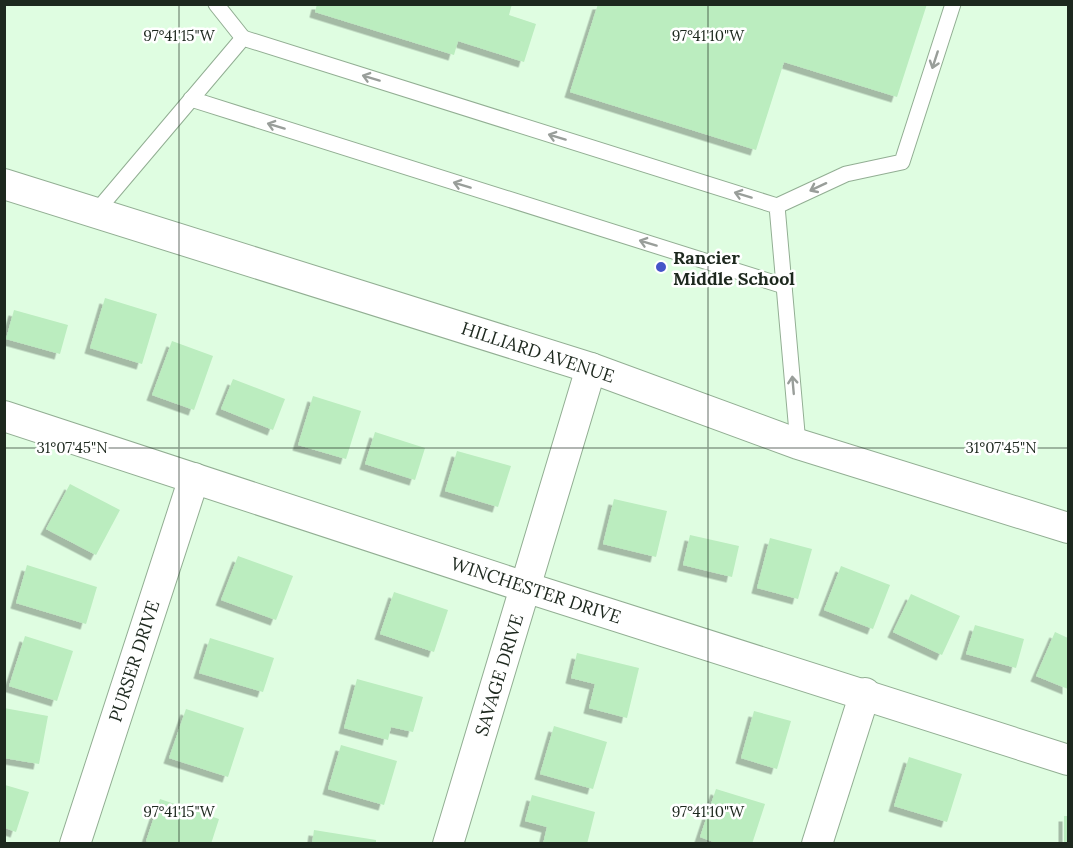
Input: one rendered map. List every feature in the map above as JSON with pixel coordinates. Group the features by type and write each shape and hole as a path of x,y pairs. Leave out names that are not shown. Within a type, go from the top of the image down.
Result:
{"street":[{"name":"HILLIARD AVENUE","path":"4,184 591,368 798,444 1068,528"},
{"name":"SAVAGE DRIVE","path":"448,843 591,368"},
{"name":"WINCHESTER DRIVE","path":"4,416 525,587 865,693 1068,760"},
{"name":"PURSER DRIVE","path":"75,843 194,478"},
{"path":"817,843 865,693"}],"lane":[{"path":"216,4 243,38 777,206 846,174 902,162 953,4"},
{"path":"95,213 243,38"},
{"path":"191,99 784,286"},
{"path":"777,206 798,444"}],"building":[{"path":"317,4 512,4 509,15 536,24 524,62 458,41 454,55 315,12"},
{"path":"598,4 927,4 897,97 784,62 756,150 570,92"},
{"path":"105,298 157,314 142,364 90,348"},
{"path":"14,310 68,325 60,354 6,339"},
{"path":"172,341 213,356 194,410 152,395"},
{"path":"233,379 285,399 273,430 221,409"},
{"path":"313,396 361,411 346,459 298,445"},
{"path":"375,432 425,448 415,480 365,464"},
{"path":"457,451 511,466 498,507 445,491"},
{"path":"70,484 120,510 96,555 46,529"},
{"path":"614,499 667,511 656,557 603,544"},
{"path":"690,535 739,546 732,577 683,565"},
{"path":"770,538 812,549 798,599 757,588"},
{"path":"238,556 293,576 276,620 221,600"},
{"path":"27,565 97,587 86,624 16,603"},
{"path":"841,566 890,585 873,629 824,610"},
{"path":"394,592 448,610 434,652 380,634"},
{"path":"911,594 960,616 942,655 893,632"},
{"path":"975,625 1024,639 1016,668 966,654"},
{"path":"1055,632 1068,638 1068,689 1036,676"},
{"path":"25,636 73,651 57,701 9,686"},
{"path":"210,638 274,658 263,692 199,673"},
{"path":"577,653 639,668 627,718 589,708 595,684 571,678"},
{"path":"357,679 423,697 413,732 391,727 388,740 344,728"},
{"path":"4,708 48,716 39,764 4,758"},
{"path":"186,709 244,728 228,777 169,758"},
{"path":"754,711 791,721 777,769 741,758"},
{"path":"554,726 607,742 593,789 540,774"},
{"path":"341,745 397,761 384,805 328,789"},
{"path":"909,757 962,774 947,822 894,806"},
{"path":"5,785 29,792 16,832 5,828"},
{"path":"716,789 765,804 752,844 719,844 700,837"},
{"path":"532,795 595,812 587,844 543,844 547,827 525,821"},
{"path":"160,799 219,819 211,844 153,844 146,841"},
{"path":"1064,816 1068,816 1068,844 1064,844"},
{"path":"314,830 376,840 376,844 312,844"}],"place":[{"name":"Rancier Middle School","path":"661,267"}]}
